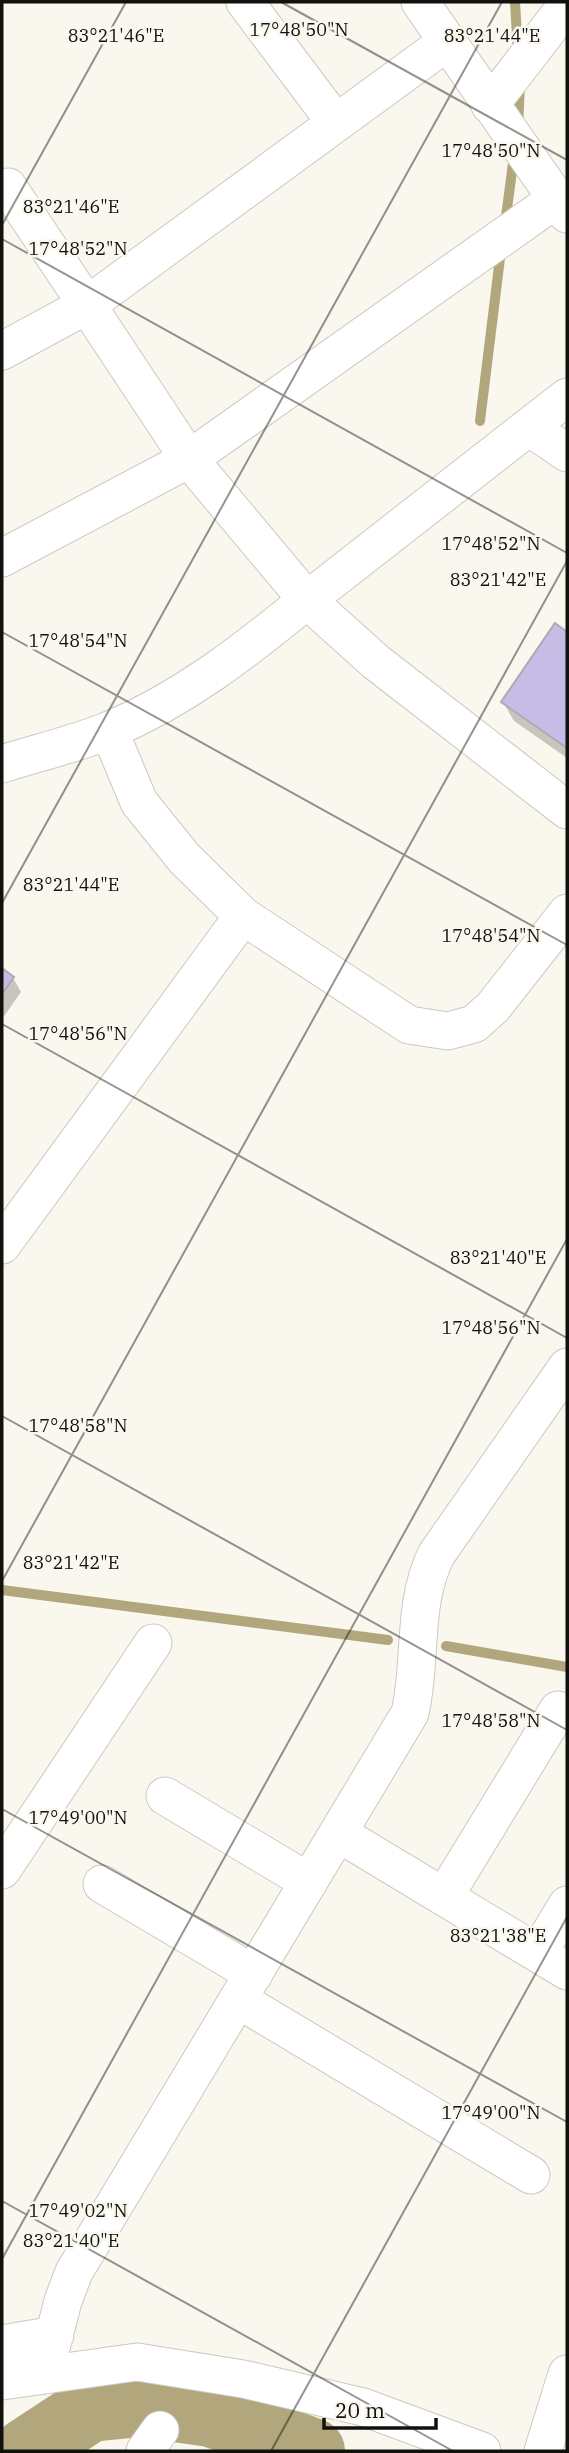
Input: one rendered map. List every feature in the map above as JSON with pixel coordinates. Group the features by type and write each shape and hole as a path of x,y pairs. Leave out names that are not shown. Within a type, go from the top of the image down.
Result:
{"street":[{"path":"245,2 336,123"},
{"path":"2,558 189,459 561,207 420,2"},
{"path":"490,105 567,5"},
{"path":"2,351 88,305 447,42"},
{"path":"8,187 189,459 307,600 376,662 567,810"},
{"path":"2,764 109,730 173,698 231,663 307,600 567,397"},
{"path":"529,427 567,453"},
{"path":"109,730 139,802 184,858 243,916 409,1025 448,1031 474,1024 493,1007 567,913"},
{"path":"2,1245 243,916"},
{"path":"44,2375 75,2272 410,1713 416,1688 421,1599 425,1576 436,1555 554,1414 567,1367"},
{"path":"2,1870 153,1643"},
{"path":"444,1897 558,1710"},
{"path":"165,1796 309,1882"},
{"path":"338,1833 553,1962 567,1905"},
{"path":"102,1884 246,1987 531,2175"},
{"path":"2,2344 55,2335"},
{"path":"2,2381 137,2362 243,2379 363,2407 482,2451"},
{"path":"543,2451 567,2374"}],"building":[{"path":"555,623 567,632 567,748 501,702"},
{"path":"2,968 14,977 2,994"}],"waterway":[{"path":"515,2 518,53"},
{"path":"518,127 520,83"},
{"path":"505,224 514,156"},
{"path":"480,421 501,250"},
{"path":"2,1590 388,1640"},
{"path":"446,1646 567,1667"},
{"path":"26,2451 90,2409 140,2404 211,2414 312,2451"}]}
